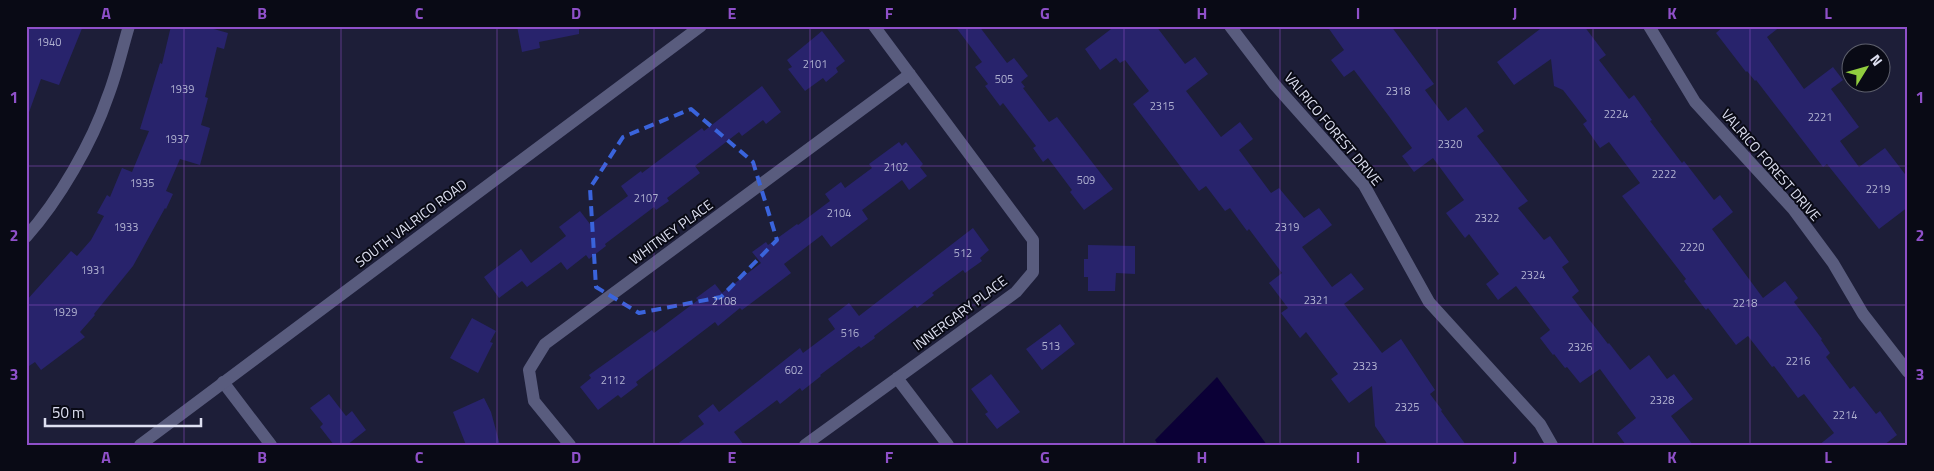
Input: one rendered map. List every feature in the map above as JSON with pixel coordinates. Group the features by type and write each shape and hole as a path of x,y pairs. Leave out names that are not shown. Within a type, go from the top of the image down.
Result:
{"street":[{"path":"26,237 42,220 81,156 108,97 129,26"},
{"name":"SOUTH VALRICO ROAD","path":"140,445 700,26"},
{"name":"INNERGARY PLACE","path":"806,445 1016,292 1033,272 1033,240 874,26"},
{"name":"VALRICO FOREST DRIVE","path":"1230,26 1275,85 1364,185 1429,302 1540,424 1552,445"},
{"name":"VALRICO FOREST DRIVE","path":"1648,26 1672,67 1696,102 1793,209 1833,263 1863,314 1908,372"},
{"name":"WHITNEY PLACE","path":"570,445 534,401 529,370 545,344 910,74"},
{"path":"897,378 948,445"},
{"path":"223,382 271,445"}],"highlighted area":[{"path":"691,109 753,162 777,240 721,297 639,313 596,287 590,188 623,137"}],"shaded area":[{"path":"1217,377 1267,445 1158,445 1155,440"}],"building":[{"path":"26,26 83,26 59,85 41,79 28,115 26,115"},
{"path":"171,26 203,26 228,33 224,49 217,47 205,97 208,98 201,125 210,128 200,165 180,159 166,191 173,194 166,209 133,266 80,332 85,337 41,370 35,362 26,368 26,301 71,251 77,256 91,240 104,216 97,213 107,195 110,197 122,168 132,172 149,131 140,129 160,63 162,64"},
{"path":"517,26 579,26 579,34 539,42 540,48 522,52"},
{"path":"955,26 979,26 1007,63 1014,58 1028,76 1021,82 1025,87 1023,88 1049,122 1057,117 1113,189 1084,210 1070,192 1072,190 1048,158 1043,162 1033,148 1036,146 1003,103 1000,106 985,86 988,84 975,67 982,62"},
{"path":"1115,26 1156,26 1185,64 1195,57 1208,74 1186,91 1221,137 1240,122 1253,139 1239,150 1271,193 1279,188 1304,218 1319,208 1332,225 1302,247 1332,287 1351,273 1364,289 1344,304 1382,353 1401,339 1435,390 1430,394 1466,445 1388,445 1375,426 1372,386 1349,403 1331,379 1338,374 1306,332 1300,338 1281,313 1288,308 1269,283 1282,273 1249,229 1247,231 1230,208 1225,211 1206,186 1199,191 1133,104 1149,91 1125,60 1120,63 1116,58 1100,70 1085,49"},
{"path":"1327,26 1391,26 1434,84 1425,90 1448,121 1466,107 1484,131 1477,136 1528,201 1518,208 1544,240 1550,236 1569,262 1562,267 1579,291 1572,297 1608,344 1630,370 1649,355 1667,379 1674,374 1693,399 1671,416 1693,445 1626,445 1617,433 1636,418 1600,369 1580,383 1567,367 1565,368 1553,355 1540,338 1550,330 1516,286 1498,300 1486,284 1499,274 1469,234 1465,238 1446,213 1464,200 1433,158 1414,172 1402,156 1412,148 1388,115 1354,70 1344,77 1331,60 1344,50"},
{"path":"1544,26 1584,26 1606,55 1599,60 1629,99 1634,95 1652,120 1650,121 1682,163 1684,161 1714,200 1720,195 1733,212 1712,229 1763,298 1785,281 1798,298 1794,302 1822,339 1830,353 1826,357 1850,389 1854,386 1876,414 1880,411 1897,435 1884,445 1819,445 1834,433 1804,394 1798,398 1748,336 1736,345 1708,308 1706,310 1684,281 1686,279 1622,196 1640,183 1609,142 1600,148 1583,124 1587,121 1563,90 1554,86 1551,59 1514,85 1497,62"},
{"path":"1724,26 1781,26 1767,37 1804,89 1833,67 1842,81 1831,89 1859,127 1840,141 1859,167 1885,148 1908,178 1908,207 1879,229 1827,164 1823,167 1756,80 1746,72 1716,33"},
{"path":"822,31 845,61 836,68 838,72 826,82 823,78 805,91 788,69 792,67 787,60"},
{"path":"762,86 781,112 766,124 763,120 742,136 739,132 695,166 700,173 667,198 669,201 656,210 654,207 605,244 606,246 589,259 586,255 567,270 561,262 527,287 522,281 499,298 484,277 521,249 531,263 566,236 559,227 580,211 590,224 628,196 621,186 641,171 642,173 702,128 704,131"},
{"path":"899,142 902,146 906,142 923,164 920,167 927,176 909,190 902,180 862,210 868,219 831,247 822,235 784,264 791,273 742,310 740,308 718,326 715,322 636,382 638,385 621,398 618,395 598,410 580,387 591,378 589,375 652,330 654,333 698,300 696,298 715,284 722,293 761,263 752,252 766,242 768,245 798,225 830,201 825,194 841,182 845,188 872,168 869,164"},
{"path":"973,228 989,250 980,258 982,261 965,273 963,270 932,293 934,295 917,308 915,305 874,336 875,338 861,348 859,346 802,391 800,388 780,404 777,400 734,432 744,445 676,445 704,424 698,416 713,404 719,412 800,348 803,353 835,329 828,319 849,303 859,316"},
{"path":"1088,245 1135,246 1135,274 1116,273 1115,291 1088,291 1088,277 1084,277 1084,259 1088,259"},
{"path":"472,318 496,331 490,342 493,343 478,373 450,358"},
{"path":"1060,324 1075,344 1042,370 1026,349"},
{"path":"991,374 1020,412 997,429 985,414 988,412 971,389"},
{"path":"329,394 346,416 352,411 366,430 347,445 334,445 320,427 323,424 310,408"},
{"path":"484,398 491,412 500,445 466,445 453,412"}]}
